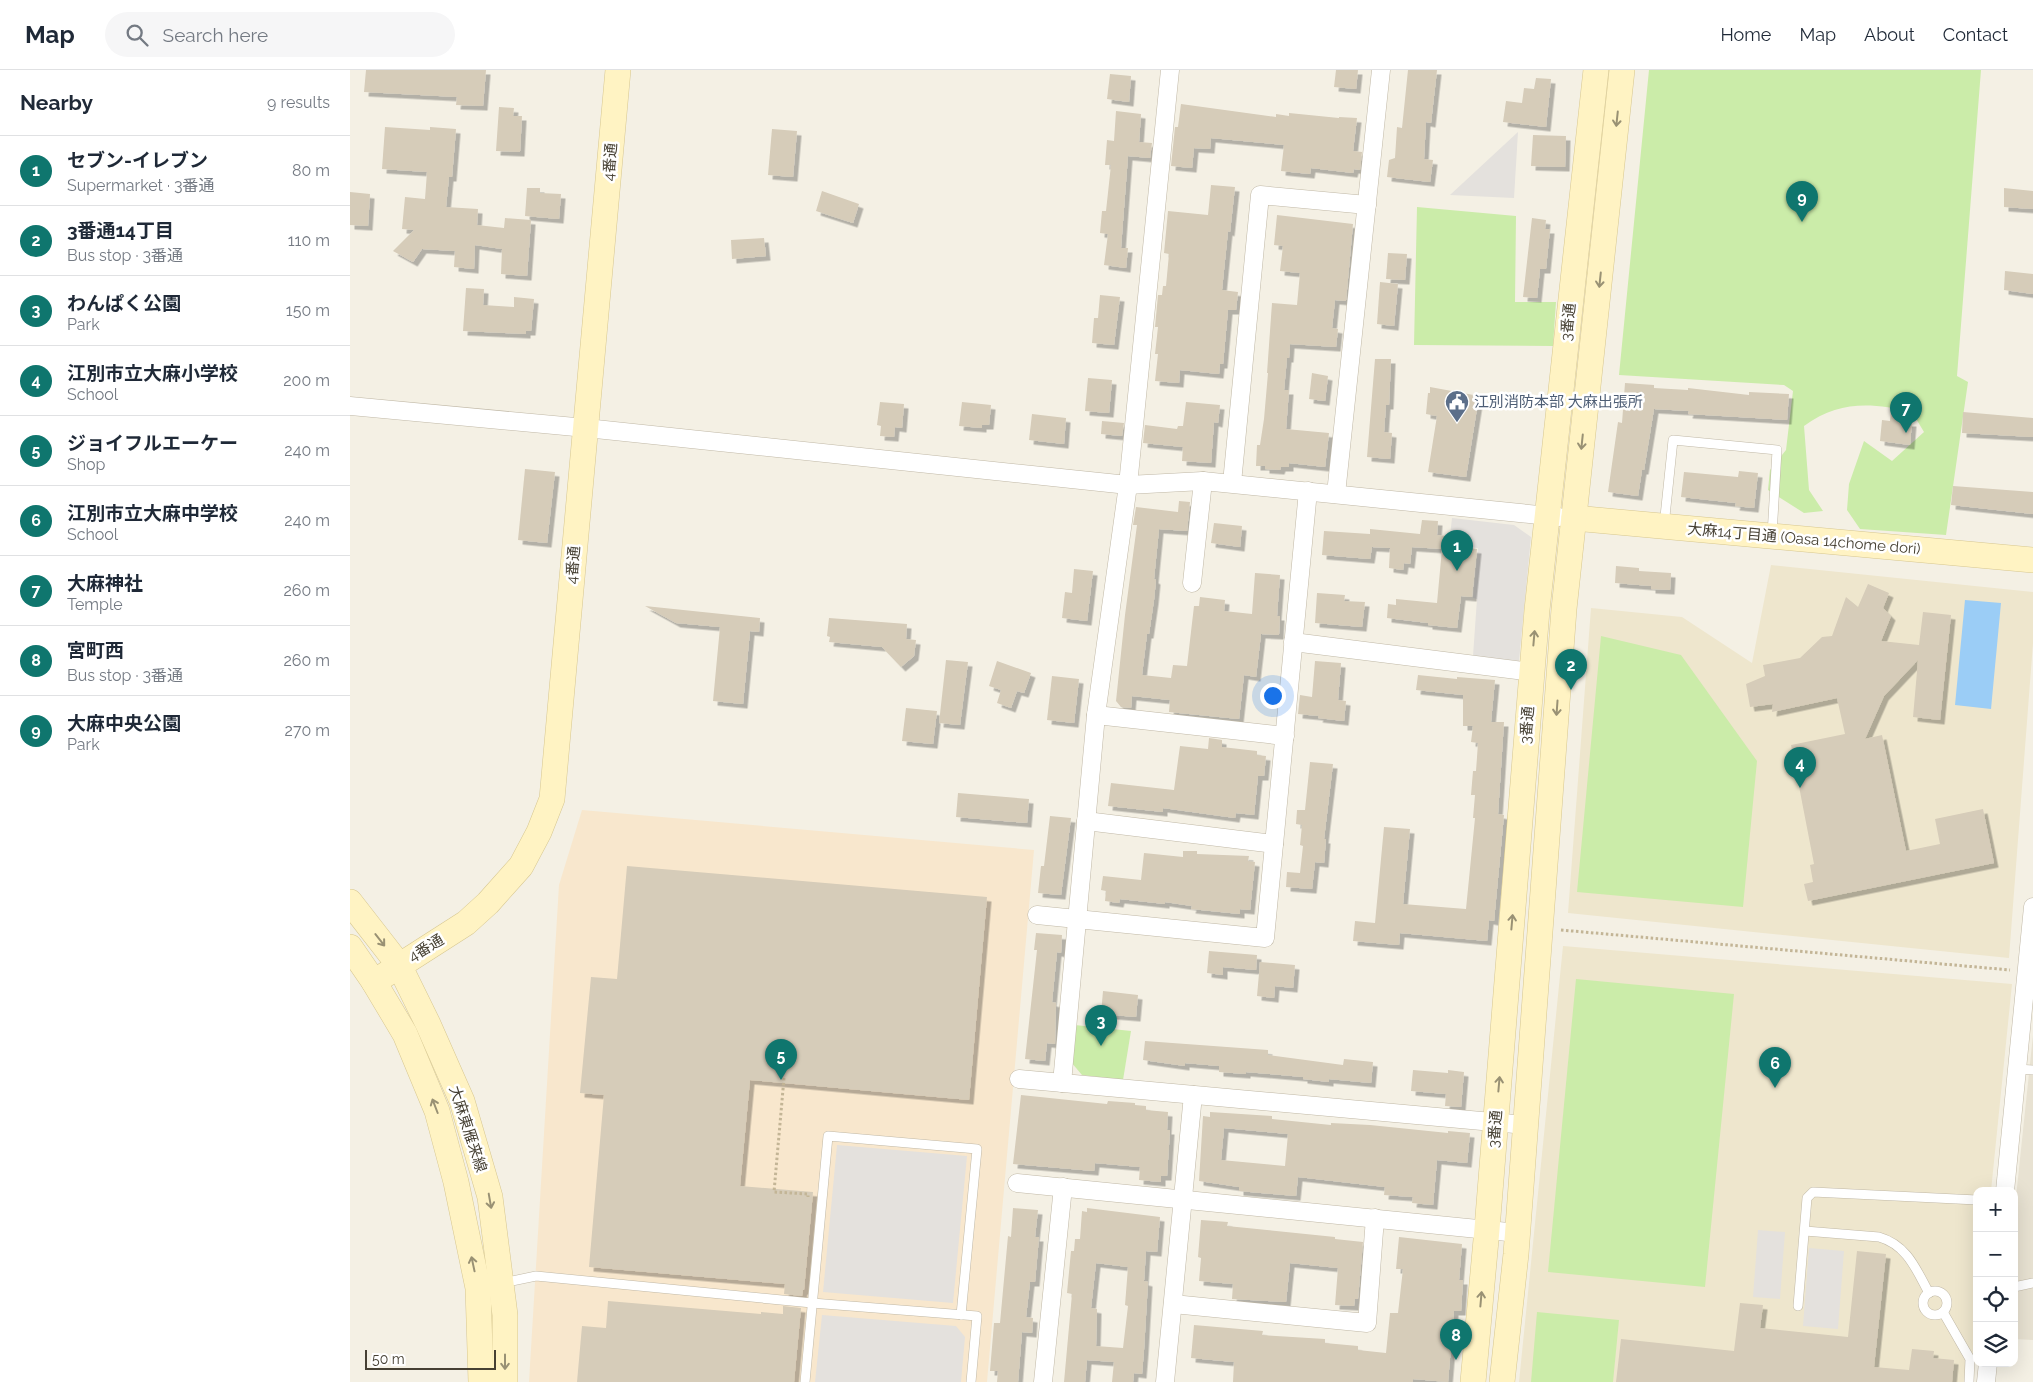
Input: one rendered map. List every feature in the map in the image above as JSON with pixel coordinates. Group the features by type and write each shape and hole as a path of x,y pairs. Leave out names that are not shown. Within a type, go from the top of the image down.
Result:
{"street":[{"name":"4番通","path":"374,982 399,964 466,923 488,903 521,866 539,832 552,799 618,70"},
{"path":"1062,1083 1096,715 1128,485 1170,70"},
{"path":"1336,494 1381,70"},
{"name":"3番通","path":"1473,1382 1532,672 1547,516 1596,70"},
{"name":"3番通","path":"1502,1382 1518,1233 1564,609 1622,70"},
{"path":"1232,484 1260,195 1367,205"},
{"path":"350,406 586,428 1128,485 1203,481 1574,518"},
{"path":"1192,583 1203,481"},
{"path":"1037,915 1265,938 1308,491"},
{"name":"大麻14丁目通 (Oasa 14chome dori)","path":"1574,518 2033,560"},
{"path":"1294,642 1532,672"},
{"path":"1096,715 1284,736"},
{"path":"1086,821 1274,844"},
{"name":"大麻東雁来線","path":"350,902 399,964 428,1024 462,1100 490,1198 490,1286 481,1382"},
{"path":"2006,1187 2025,1069 2026,971 2032,936 2033,907"},
{"name":"大麻東雁来線","path":"350,947 374,982 405,1034 437,1111 456,1182 490,1286 505,1315 505,1382"},
{"path":"1019,1079 1526,1125"},
{"path":"1165,1382 1193,1095"},
{"path":"1016,1183 1518,1233"},
{"path":"1043,1382 1063,1188"},
{"path":"1173,1304 1367,1323 1375,1218"},
{"path":"1986,1382 1988,1367"}],"lane":[{"path":"1664,526 1673,440 1776,450 1772,536"},
{"path":"805,1382 828,1136 977,1149 961,1315"},
{"path":"1798,1306 1808,1198 1813,1192 1973,1200"},
{"path":"1804,1231 1879,1237 1891,1240 1912,1263 1929,1293"},
{"path":"490,1286 536,1276 812,1303 977,1316 971,1382"},
{"path":"2018,1286 2033,1283"},
{"path":"1937,1291 1944,1294 1947,1302 1943,1312 1932,1314 1925,1310 1923,1302 1929,1293 1937,1291"},
{"path":"1943,1312 1970,1359 1969,1382"}],"path":[{"path":"1540,928 2026,971"},
{"path":"784,1078 774,1192 808,1194 808,1204"}],"shaded area":[{"path":"1518,132 1514,198 1450,195"},
{"path":"1452,518 1514,525 1531,537 1519,661 1473,656 1477,599 1473,598 1478,548 1449,545"},
{"path":"1771,565 2033,592 2033,643 2009,958 1568,913 1591,608 1682,617 1752,663"},
{"path":"582,810 1034,850 987,1382 529,1382 559,885"},
{"path":"1563,946 2012,984 1991,1187 1973,1187 1974,1367 1972,1382 1519,1382"},
{"path":"2033,1035 2033,1340 2018,1339 2017,1187"},
{"path":"837,1145 967,1156 953,1303 823,1292"},
{"path":"1758,1230 1785,1232 1780,1299 1753,1297"},
{"path":"1809,1248 1844,1251 1838,1329 1803,1326"},
{"path":"822,1315 956,1326 965,1337 961,1382 815,1382"}],"green space":[{"path":"1649,70 1981,70 1957,376 1968,382 1946,535 1860,529 1847,510 1849,484 1864,441 1892,461 1924,432 1912,412 1883,407 1856,406 1830,412 1804,426 1809,490 1823,511 1804,513 1768,490 1770,470 1786,450 1793,391 1784,385 1619,375"},
{"path":"1417,207 1516,216 1515,302 1556,302 1553,346 1414,345"},
{"path":"1601,636 1681,655 1757,761 1743,907 1577,892"},
{"path":"1576,979 1734,994 1705,1287 1548,1272"},
{"path":"1075,1025 1131,1031 1123,1080 1082,1075 1071,1062"},
{"path":"1537,1312 1619,1320 1613,1382 1531,1382"}],"water":[{"path":"1965,600 2001,603 1991,709 1955,705"}],"building":[{"path":"366,70 486,70 483,106 456,105 457,97 364,92"},
{"path":"1336,70 1358,70 1356,89 1334,87"},
{"path":"1408,70 1437,70 1431,123 1426,122 1424,159 1433,160 1430,182 1387,177 1389,160 1395,158 1397,127 1402,128"},
{"path":"1110,74 1131,76 1129,102 1107,99"},
{"path":"1536,78 1551,79 1546,127 1503,122 1506,101 1522,103 1524,88 1534,89"},
{"path":"1181,104 1276,117 1276,114 1289,116 1289,113 1357,118 1353,151 1362,152 1360,170 1354,169 1353,173 1311,168 1310,174 1281,171 1284,145 1211,138 1210,149 1194,148 1192,168 1171,166 1175,127 1178,127"},
{"path":"499,107 514,108 513,116 522,116 520,152 496,151"},
{"path":"1116,111 1141,114 1139,142 1152,143 1150,158 1128,156 1121,248 1128,248 1126,268 1104,265 1108,234 1100,233 1102,211 1106,211 1111,165 1105,165 1107,140 1114,141"},
{"path":"385,127 430,130 430,127 456,129 452,177 449,177 446,207 478,209 477,225 504,228 505,218 531,220 527,276 501,274 502,249 475,245 474,269 454,267 455,251 422,249 413,262 393,251 414,230 402,229 405,197 425,199 427,172 382,169"},
{"path":"772,129 797,131 793,177 768,175"},
{"path":"1533,135 1566,136 1565,167 1531,166"},
{"path":"1211,185 1235,187 1222,290 1238,292 1236,310 1228,310 1223,364 1220,364 1219,374 1180,370 1179,383 1155,381 1158,354 1155,354 1158,327 1155,327 1158,295 1162,295 1163,286 1166,286 1169,254 1164,253 1168,211 1208,215"},
{"path":"527,188 540,188 540,193 561,194 559,219 525,216"},
{"path":"2004,188 2033,191 2033,209 2004,207"},
{"path":"822,191 859,204 853,223 816,211"},
{"path":"350,192 370,194 368,226 350,225"},
{"path":"1277,215 1353,224 1346,301 1335,300 1332,328 1338,329 1336,347 1290,344 1289,358 1287,358 1284,390 1289,390 1286,429 1329,433 1325,467 1289,463 1289,467 1281,467 1280,470 1256,466 1257,445 1260,445 1264,419 1272,303 1297,305 1300,273 1280,271 1283,246 1274,245"},
{"path":"1532,218 1546,220 1545,229 1550,229 1546,269 1540,269 1537,298 1523,297"},
{"path":"764,238 766,256 732,259 731,240"},
{"path":"1388,253 1407,254 1405,280 1386,279"},
{"path":"2005,271 2033,274 2033,294 2004,290"},
{"path":"1380,282 1398,284 1394,326 1377,324"},
{"path":"466,288 484,289 483,305 514,307 514,297 534,299 531,331 526,331 526,334 463,331"},
{"path":"1100,295 1120,297 1114,345 1092,343 1094,318 1098,318"},
{"path":"1375,359 1391,359 1389,405 1386,405 1384,432 1392,433 1390,459 1367,457"},
{"path":"1312,373 1328,376 1325,401 1309,399"},
{"path":"1088,378 1112,380 1109,413 1085,411"},
{"path":"1625,383 1654,385 1654,388 1688,390 1688,388 1749,395 1749,392 1789,394 1787,420 1688,414 1689,411 1654,409 1638,496 1608,492 1618,422 1622,423"},
{"path":"1430,387 1479,396 1466,477 1428,472 1437,416 1426,414"},
{"path":"880,402 904,404 902,428 895,427 894,437 880,436 881,426 877,425"},
{"path":"962,402 991,405 989,425 982,425 982,428 959,426"},
{"path":"1186,402 1220,405 1218,423 1214,422 1211,463 1182,461 1183,447 1143,443 1145,425 1177,429 1178,426 1183,426"},
{"path":"1891,409 1905,411 1904,422 1912,422 1910,445 1880,441 1882,420 1890,421"},
{"path":"1963,412 2033,418 2033,437 1962,433"},
{"path":"1032,414 1066,418 1064,444 1029,440"},
{"path":"1102,421 1124,423 1122,436 1101,434"},
{"path":"525,469 555,472 547,543 518,540"},
{"path":"1739,471 1758,473 1754,508 1735,506 1736,503 1681,497 1684,472 1738,477"},
{"path":"1953,486 2033,492 2033,514 1951,505"},
{"path":"1179,501 1190,502 1187,531 1159,529 1154,600 1149,634 1147,634 1142,675 1171,678 1173,665 1187,666 1194,606 1199,606 1200,597 1225,600 1224,611 1252,614 1255,573 1280,575 1277,616 1280,616 1279,635 1261,634 1256,677 1244,675 1239,719 1169,712 1170,700 1132,696 1131,708 1121,707 1116,701 1137,525 1133,525 1136,507 1178,512"},
{"path":"1422,520 1438,521 1437,535 1458,537 1458,547 1477,549 1472,597 1461,596 1457,628 1387,618 1388,604 1396,605 1396,599 1437,603 1442,549 1412,547 1410,564 1404,563 1403,570 1389,568 1390,548 1372,547 1370,559 1322,555 1324,531 1370,534 1370,529 1420,534"},
{"path":"1214,523 1242,526 1240,547 1211,543"},
{"path":"1616,566 1639,568 1639,571 1671,573 1670,590 1651,589 1651,586 1615,583"},
{"path":"1074,569 1093,571 1087,621 1062,618 1065,592 1072,593"},
{"path":"1868,584 1889,593 1883,608 1891,616 1881,641 1919,645 1923,612 1951,615 1940,720 1913,717 1918,660 1884,696 1865,739 1882,735 1906,851 1940,844 1935,819 1983,809 1994,863 1808,901 1804,884 1813,882 1810,865 1814,864 1791,745 1845,734 1837,698 1772,712 1773,704 1750,707 1746,684 1765,676 1763,665 1800,658 1822,637 1832,636 1846,597 1858,607"},
{"path":"1317,593 1345,595 1344,601 1365,602 1362,627 1315,623"},
{"path":"645,606 760,618 759,632 750,631 743,704 713,701 720,627 676,623"},
{"path":"829,618 907,624 906,639 916,640 914,656 901,667 882,647 829,642 830,637 827,636"},
{"path":"946,660 968,662 960,725 939,723"},
{"path":"997,661 1031,673 1024,693 1017,691 1011,708 997,703 1001,690 989,686"},
{"path":"1315,661 1341,663 1338,700 1346,701 1344,721 1298,714 1300,695 1312,697"},
{"path":"1418,675 1495,680 1491,722 1504,722 1498,814 1504,815 1494,921 1489,920 1487,941 1400,933 1399,945 1353,941 1355,921 1375,923 1384,827 1410,829 1403,904 1466,909 1475,818 1473,818 1475,795 1471,795 1473,771 1476,771 1478,743 1471,742 1473,726 1463,726 1463,695 1416,690"},
{"path":"1052,676 1079,679 1074,723 1047,720"},
{"path":"906,708 937,711 933,744 902,741"},
{"path":"1209,738 1222,740 1222,747 1257,751 1257,755 1266,756 1264,776 1258,776 1254,815 1236,813 1235,818 1163,808 1163,812 1108,806 1111,783 1174,790 1180,746 1208,749"},
{"path":"1310,762 1333,764 1324,839 1326,839 1324,863 1315,862 1312,889 1286,887 1287,872 1300,873 1303,846 1300,845 1302,825 1296,824 1297,810 1305,810"},
{"path":"958,793 1029,799 1027,823 956,817"},
{"path":"1050,816 1071,818 1061,895 1038,893 1041,866 1044,866"},
{"path":"1183,851 1197,851 1197,854 1249,856 1248,861 1255,862 1250,910 1240,909 1240,914 1191,909 1192,906 1165,902 1165,904 1120,899 1119,903 1105,901 1106,891 1101,890 1103,876 1141,880 1144,853 1183,857"},
{"path":"627,866 987,897 969,1100 750,1080 740,1186 813,1192 802,1296 784,1294 785,1284 589,1267 604,1095 580,1093 591,977 617,979"},
{"path":"1036,933 1062,935 1061,953 1057,952 1052,1002 1056,1003 1055,1044 1047,1043 1045,1061 1025,1059 1037,950 1034,950"},
{"path":"1209,951 1257,955 1256,970 1223,967 1223,975 1207,973"},
{"path":"1260,962 1295,965 1293,988 1275,986 1274,998 1257,996"},
{"path":"1103,991 1138,995 1136,1017 1101,1014"},
{"path":"1145,1041 1268,1050 1268,1055 1343,1065 1344,1059 1373,1062 1371,1083 1329,1079 1329,1082 1303,1079 1303,1077 1246,1072 1246,1074 1219,1072 1219,1066 1185,1063 1185,1066 1143,1060"},
{"path":"1413,1070 1448,1073 1448,1070 1464,1072 1461,1107 1445,1106 1446,1094 1411,1091"},
{"path":"1021,1095 1107,1104 1108,1101 1135,1103 1135,1105 1146,1106 1146,1110 1168,1112 1167,1130 1170,1130 1167,1176 1161,1176 1161,1182 1139,1180 1140,1167 1095,1163 1094,1171 1013,1164"},
{"path":"1210,1112 1272,1116 1272,1119 1331,1125 1331,1123 1370,1125 1448,1133 1448,1131 1470,1133 1467,1163 1437,1160 1433,1205 1412,1203 1413,1197 1384,1195 1385,1187 1298,1177 1296,1196 1239,1191 1239,1187 1199,1181 1203,1116 1210,1117","holes":["1224,1128 1288,1134 1285,1166 1221,1160"]},
{"path":"1013,1208 1038,1210 1035,1237 1039,1237 1035,1282 1030,1282 1026,1317 1033,1318 1032,1333 1022,1332 1018,1382 997,1382 998,1371 990,1371 994,1323 1000,1323 1008,1236 1011,1237"},
{"path":"1087,1208 1160,1217 1157,1252 1146,1251 1144,1281 1148,1282 1142,1374 1134,1373 1133,1382 1112,1382 1114,1362 1087,1360 1085,1382 1064,1382 1072,1294 1067,1293 1071,1251 1074,1251 1075,1239 1080,1239 1082,1211 1087,1212","holes":["1096,1263 1128,1267 1125,1305 1128,1306 1123,1348 1096,1346 1097,1309 1091,1308"]},
{"path":"1201,1220 1228,1222 1227,1226 1335,1237 1335,1239 1363,1242 1358,1299 1355,1299 1354,1306 1335,1305 1338,1268 1290,1263 1286,1302 1232,1299 1233,1284 1199,1281 1201,1258 1198,1257"},
{"path":"1399,1237 1462,1244 1459,1280 1463,1280 1461,1311 1454,1311 1448,1382 1413,1379 1413,1382 1233,1382 1234,1362 1191,1358 1194,1325 1263,1331 1262,1335 1325,1339 1325,1343 1358,1346 1358,1350 1386,1353 1390,1313 1398,1313 1403,1269 1396,1269"},
{"path":"1857,1251 1886,1254 1874,1367 1909,1370 1912,1349 1934,1351 1933,1358 1954,1360 1952,1382 1616,1382 1621,1339 1734,1351 1740,1303 1763,1305 1760,1328 1848,1337"},
{"path":"608,1301 761,1314 761,1312 783,1314 783,1306 801,1308 794,1382 577,1382 582,1326 606,1328"}],"place":[{"name":"大麻中央公園","path":"1802,222"},
{"name":"江別消防本部 大麻出張所","path":"1457,423"},
{"name":"大麻神社","path":"1906,433"},
{"name":"セブン-イレブン","path":"1457,571"},
{"name":"3番通14丁目","path":"1571,690"},
{"name":"江別市立大麻小学校","path":"1800,788"},
{"name":"わんぱく公園","path":"1101,1046"},
{"name":"ジョイフルエーケー","path":"781,1080"},
{"name":"江別市立大麻中学校","path":"1775,1088"},
{"name":"宮町西","path":"1456,1360"}]}
